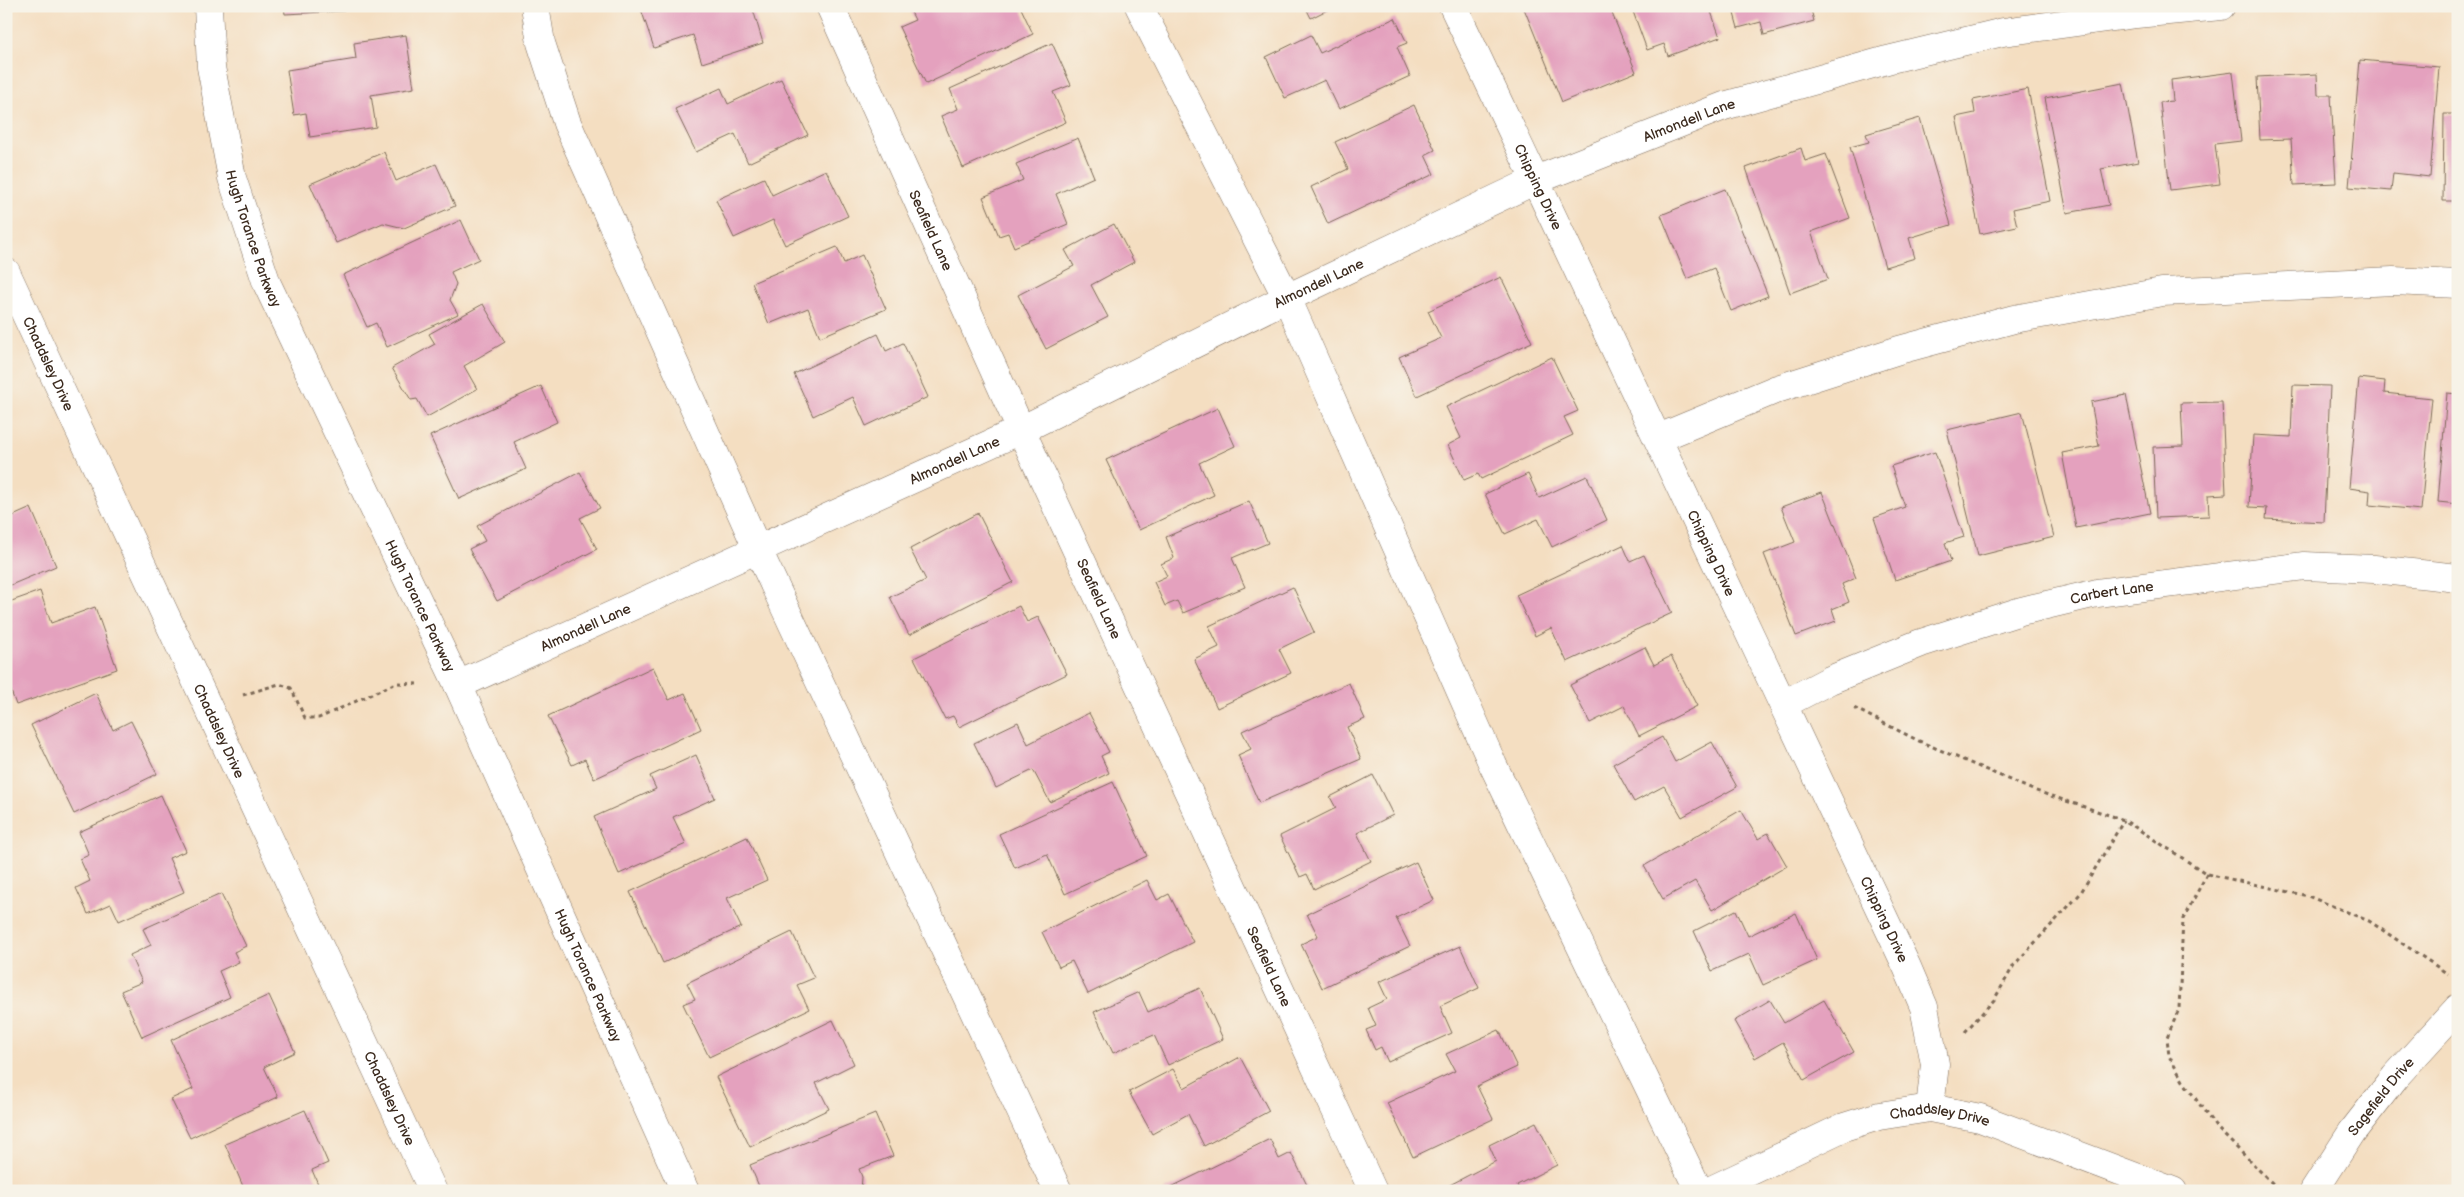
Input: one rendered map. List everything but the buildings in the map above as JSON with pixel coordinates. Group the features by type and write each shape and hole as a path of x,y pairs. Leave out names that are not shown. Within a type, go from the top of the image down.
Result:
{"street":[{"name":"Hugh Torance Parkway","path":"208,6 211,67 232,178 267,284 458,686 685,1191"},
{"path":"535,6 541,43 567,123 757,548 1058,1191"},
{"name":"Seafield Lane","path":"830,6 1021,430 1372,1191"},
{"path":"1139,6 1288,298 1493,765 1699,1191"},
{"name":"Chipping Drive","path":"1453,6 1659,438 1920,999 1935,1064 1930,1108"},
{"name":"Almondell Lane","path":"458,686 757,548 1021,430 1288,298 1536,180 1724,106 1886,60 2003,32 2136,14 2221,6"},
{"name":"Chaddsley Drive","path":"6,272 433,1191"},
{"path":"1659,438 1777,390 1899,350 2014,319 2162,292 2393,281 2458,284"},
{"name":"Carbert Lane","path":"1784,704 1830,680 1930,640 2021,610 2097,593 2304,566 2374,569 2458,578"},
{"name":"Sagefield Drive","path":"2314,1191 2352,1132 2395,1077 2458,1008"},
{"name":"Chaddsley Drive","path":"1709,1191 1844,1127 1879,1116 1930,1108 1980,1118 2173,1191"}],"path":[{"path":"1830,680 1844,704 1918,741 2033,790 2124,820 2207,874 2308,896 2369,921 2424,956 2451,977"},
{"path":"208,705 279,684 290,688 305,718 319,718 396,683 458,686"},
{"path":"1935,1064 1994,1000 2014,965 2080,894 2124,820"},
{"path":"2207,874 2183,919 2179,1009 2166,1038 2169,1056 2183,1082 2215,1126 2274,1188 2282,1191"}]}
